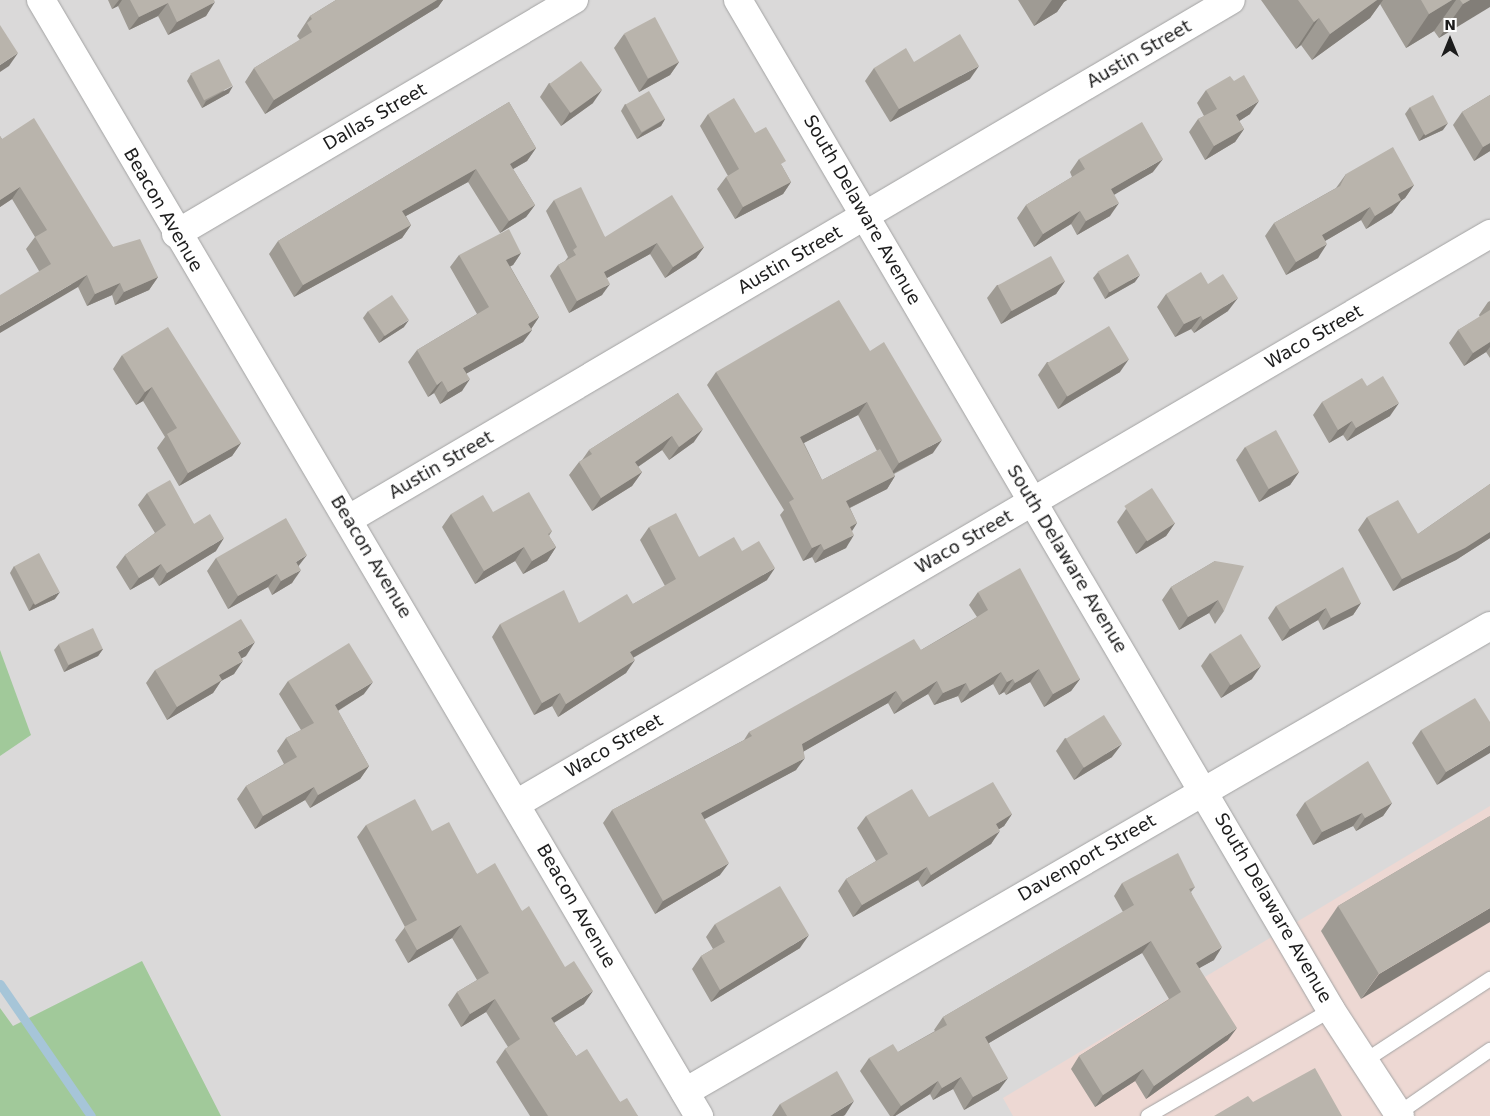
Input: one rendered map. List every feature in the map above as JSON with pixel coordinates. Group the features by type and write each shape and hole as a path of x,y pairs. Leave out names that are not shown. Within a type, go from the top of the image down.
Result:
{"street":[{"name":"Beacon Avenue","path":"41,0 176,234 349,519 699,1116"},
{"name":"Dallas Street","path":"176,234 574,0"},
{"name":"South Delaware Avenue","path":"738,0 1032,502 1205,789 1331,1010 1363,1062 1400,1115"},
{"name":"Austin Street","path":"349,519 1231,0"},
{"name":"Waco Street","path":"516,804 1490,234"},
{"name":"Davenport Street","path":"685,1092 1205,789 1490,626"}],"lane":[{"path":"1363,1062 1490,979"},
{"path":"1148,1116 1331,1010"},
{"path":"1400,1115 1490,1050"}],"shaded area":[{"path":"0,0 1490,0 1490,814 1361,1116 0,1116"},
{"path":"1490,806 1490,1116 1013,1116 1003,1098"}],"green space":[{"path":"0,650 31,735 0,756"},
{"path":"142,961 221,1116 0,1116 0,1008 13,1026"}],"building":[{"path":"130,0 214,0 215,2 177,22 168,3 139,17"},
{"path":"336,0 437,0 274,100 254,68 312,32 307,23 312,19 310,16"},
{"path":"1298,0 1377,0 1330,34 1319,18 1314,22"},
{"path":"1421,0 1452,0 1429,14"},
{"path":"1460,0 1470,0 1463,4"},
{"path":"655,17 679,62 648,78 624,33"},
{"path":"0,25 18,53 0,65"},
{"path":"960,34 979,66 899,109 874,68 906,48 914,62"},
{"path":"219,59 233,86 204,100 190,74"},
{"path":"581,61 602,90 571,113 549,84"},
{"path":"1244,75 1259,101 1236,115 1244,129 1214,146 1198,119 1217,109 1206,90 1230,76 1234,81"},
{"path":"649,91 665,119 642,132 626,104"},
{"path":"1433,95 1448,123 1425,135 1410,107"},
{"path":"1490,95 1490,143 1483,147 1462,112"},
{"path":"734,98 755,133 766,127 786,161 781,164 791,182 743,207 726,177 739,169 708,114"},
{"path":"509,102 536,148 510,164 535,205 509,221 476,169 402,211 411,225 303,285 278,241"},
{"path":"34,118 113,247 140,239 158,277 124,292 120,283 95,294 87,275 0,326 0,295 51,264 35,237 47,230 20,187 0,200 0,136 2,139"},
{"path":"1142,122 1163,159 1111,189 1119,203 1086,221 1080,211 1043,234 1026,205 1085,169 1079,159"},
{"path":"1393,147 1414,185 1398,194 1401,200 1375,216 1370,207 1322,235 1327,244 1296,262 1274,223 1340,186 1346,174"},
{"path":"581,187 605,237 672,195 704,247 673,267 657,243 604,272 610,284 577,301 558,265 576,255 573,250 577,247 554,200"},
{"path":"509,229 521,253 506,260 539,317 528,324 532,330 463,368 470,379 448,392 442,381 437,385 417,350 489,307 459,255"},
{"path":"1128,254 1140,275 1110,292 1098,272"},
{"path":"1051,256 1065,281 1012,311 998,286"},
{"path":"1201,272 1208,284 1223,274 1238,298 1203,320 1201,316 1184,324 1166,294"},
{"path":"392,295 409,320 385,336 368,311"},
{"path":"839,300 870,351 884,342 942,440 899,463 867,402 800,437 822,480 880,449 895,476 846,501 857,523 850,527 854,535 824,550 821,544 812,548 789,502 794,499 716,372"},
{"path":"1490,310 1490,342 1473,353 1458,330"},
{"path":"1109,326 1129,359 1067,397 1047,363"},
{"path":"168,327 241,443 188,473 167,434 177,428 152,387 145,392 122,355"},
{"path":"1383,376 1399,403 1356,428 1352,421 1338,430 1322,402 1362,378 1367,386"},
{"path":"678,393 703,429 679,447 672,436 635,462 642,472 601,498 579,462 592,454 589,450"},
{"path":"1276,430 1299,472 1269,489 1245,447"},
{"path":"170,480 194,524 210,514 224,538 167,573 161,564 139,578 125,555 166,525 147,493"},
{"path":"1490,484 1490,532 1465,548 1402,579 1367,517 1398,500 1418,534"},
{"path":"1152,488 1175,523 1147,541 1124,506"},
{"path":"529,492 552,531 548,534 556,547 532,561 524,547 484,571 451,514 483,495 493,512"},
{"path":"676,513 699,557 734,537 742,551 759,541 775,568 630,652 635,660 566,704 560,693 542,703 500,624 564,590 579,623 627,594 633,604 676,579 649,527"},
{"path":"286,518 307,555 296,562 301,570 281,581 277,574 238,596 216,558"},
{"path":"39,553 60,592 35,605 14,566"},
{"path":"1215,561 1244,566 1224,611 1218,600 1188,617 1171,587"},
{"path":"1343,567 1361,603 1331,618 1326,608 1290,629 1276,606"},
{"path":"1020,568 1080,679 1053,694 1039,669 1015,683 1013,679 1007,682 1001,672 970,691 966,683 943,693 937,681 903,702 896,691 802,744 805,758 701,813 729,863 663,901 612,810 752,736 749,732 914,639 921,650 958,629 988,610 978,592"},
{"path":"241,619 255,642 238,652 243,661 219,675 222,680 177,707 155,670"},
{"path":"93,628 103,649 68,665 59,644"},
{"path":"1241,634 1261,666 1231,685 1210,653"},
{"path":"349,643 373,682 335,705 369,766 318,795 314,787 263,816 246,786 297,757 286,738 314,723 288,681"},
{"path":"1475,698 1490,722 1490,745 1446,772 1421,730"},
{"path":"1104,715 1122,744 1084,768 1066,739"},
{"path":"1368,761 1392,803 1365,818 1362,813 1322,832 1305,802"},
{"path":"993,782 1012,814 996,824 1000,831 931,875 927,867 862,905 846,879 888,854 866,816 912,789 929,817"},
{"path":"415,799 432,831 449,822 477,874 495,863 522,911 529,906 565,967 574,961 593,991 551,1018 576,1056 587,1049 620,1102 627,1098 638,1116 548,1116 505,1049 520,1039 495,999 470,1014 457,992 489,973 461,925 417,950 404,927 417,920 366,825"},
{"path":"1490,816 1490,908 1379,974 1338,906"},
{"path":"1178,853 1195,887 1189,889 1222,947 1196,963 1237,1028 1154,1086 1143,1069 1103,1095 1079,1056 1181,992 1151,941 985,1037 1008,1078 973,1097 961,1077 942,1088 938,1081 901,1106 869,1058 893,1044 898,1052 947,1025 943,1017 1134,905 1122,883"},
{"path":"780,886 809,935 720,990 701,956 725,942 715,924"},
{"path":"1315,1068 1342,1116 1214,1116 1248,1096 1253,1102"},
{"path":"837,1071 854,1101 830,1116 787,1116 780,1104"}],"waterway":[{"path":"0,984 91,1116"}]}
